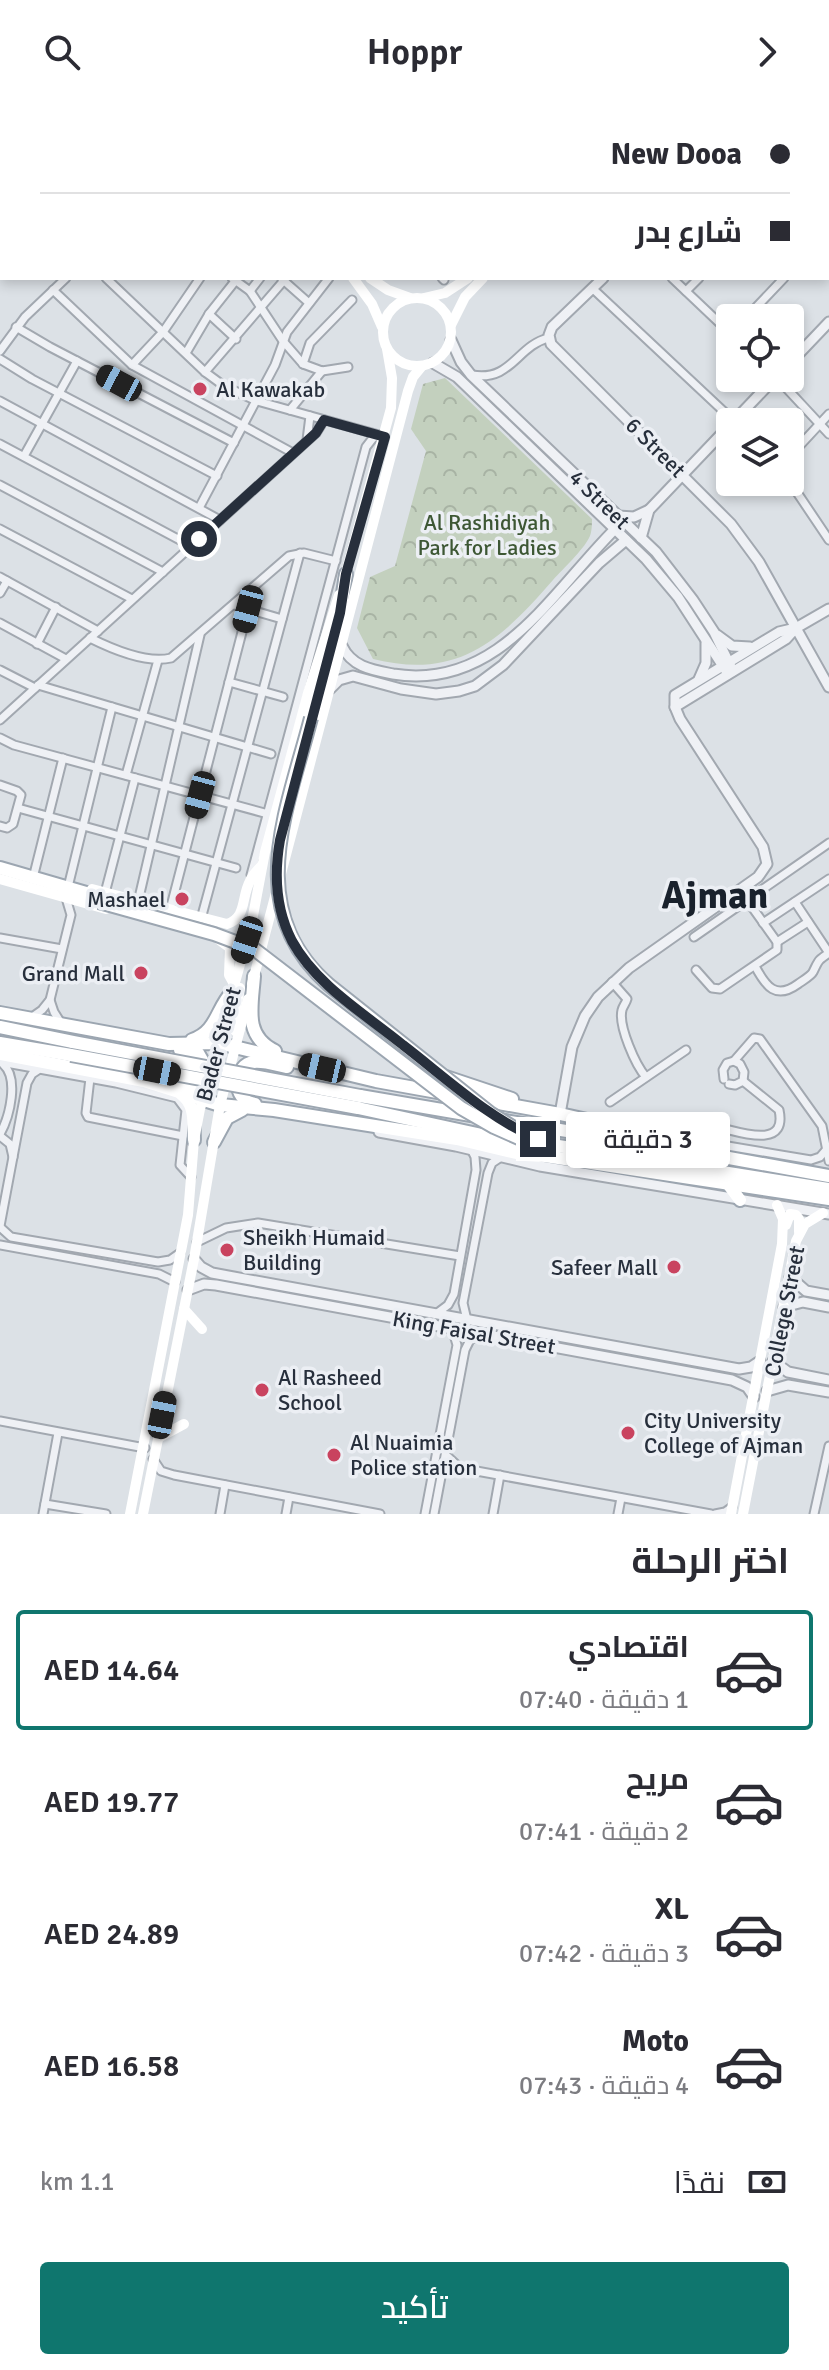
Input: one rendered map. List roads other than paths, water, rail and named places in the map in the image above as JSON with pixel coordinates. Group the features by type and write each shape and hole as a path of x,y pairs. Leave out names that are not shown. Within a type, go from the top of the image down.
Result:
{"main road":[{"path":"354,280 372,304 383,329 387,349 401,362 427,364 442,356 451,340 451,325 445,311 424,298"},
{"path":"373,280 388,290 410,298 424,298 452,290 465,280"},
{"path":"451,325 465,297 481,280"},
{"path":"383,329 392,309 410,298"},
{"name":"Bader Street","path":"130,1514 188,1215 191,1177 189,1138 242,958 263,863 308,693 346,574 382,436 392,388 387,349"},
{"name":"Bader Street","path":"143,1514 194,1259 202,1239 220,1105 408,391 427,364"},
{"path":"346,574 340,613 280,840 277,863 281,910 293,942 320,978 490,1113 548,1150"},
{"path":"222,924 238,918 248,885 263,863"},
{"path":"0,867 69,883 98,899 254,949 469,1114 548,1150 829,1189"},
{"path":"0,867 98,899 221,940 230,940 234,934 222,924 138,902 98,899 66,898 0,877"},
{"path":"0,877 98,899 227,934 258,946 277,957 387,1041 438,1073 529,1108"},
{"path":"248,885 252,921"},
{"path":"165,1040 197,1038 209,1031 233,988 229,975 230,948 221,940"},
{"path":"240,1029 235,1031 232,1027 242,976 242,958"},
{"path":"254,976 251,1020 256,1036 268,1048 300,1063"},
{"path":"0,1013 165,1040 236,1046 376,1081 560,1114 661,1137 725,1157"},
{"path":"0,1027 61,1061 116,1083"},
{"path":"139,1080 153,1079 187,1087 197,1084 200,1054 176,1049 165,1040"},
{"path":"0,1043 61,1061"},
{"path":"0,1060 61,1061 359,1102 725,1157 829,1176"},
{"path":"274,1110 240,1098 239,1081 244,1066 253,1062 307,1070 322,1068"},
{"path":"93,1075 139,1080 220,1105 274,1110 457,1139 525,1155 548,1150"},
{"path":"139,1080 177,1092 188,1100 193,1112 189,1138"},
{"path":"359,1102 631,1170 829,1199"},
{"path":"214,1142 223,1123 235,1112 250,1108"},
{"path":"617,1179 631,1170"},
{"path":"728,1184 740,1200"},
{"name":"College Street","path":"732,1510 783,1230 783,1215 777,1205"},
{"name":"College Street","path":"743,1514 799,1234 809,1220 826,1213"},
{"path":"783,1230 789,1216 794,1214 799,1219 799,1234"},
{"path":"184,1309 202,1329"},
{"path":"158,1438 184,1424"},
{"path":"746,1501 755,1514"}],"street":[{"path":"0,351 16,327 64,280"},
{"path":"108,280 205,372 235,392 382,436"},
{"path":"132,365 163,332 199,280"},
{"path":"186,353 233,280"},
{"path":"235,280 250,291 283,341 303,364 322,371 348,367"},
{"path":"250,291 258,280"},
{"path":"205,372 236,339 282,280"},
{"path":"284,280 309,303"},
{"path":"199,508 257,401 290,327 327,280"},
{"path":"471,375 499,373 538,342 549,338 554,325 601,280"},
{"path":"674,280 716,320"},
{"path":"686,291 697,280"},
{"path":"759,304 782,280"},
{"path":"592,288 718,408"},
{"path":"53,290 132,365 293,453"},
{"path":"303,364 310,343 352,300"},
{"path":"209,314 236,339"},
{"path":"804,348 829,322"},
{"path":"16,327 234,443"},
{"name":"6 Street","path":"549,338 553,346 721,512 741,537 785,607 828,684"},
{"name":"4 Street","path":"451,340 471,375 641,538 677,577 728,668"},
{"path":"0,359 217,476"},
{"path":"24,456 77,361"},
{"name":"4 Street","path":"427,364 457,377 626,540 709,634"},
{"path":"290,410 322,371"},
{"path":"747,408 762,392"},
{"path":"790,392 829,434"},
{"path":"0,401 220,520"},
{"path":"804,441 829,414"},
{"path":"307,440 310,416"},
{"path":"0,720 319,431 324,420"},
{"path":"355,429 364,438 366,447"},
{"path":"248,885 366,447 373,438 382,436"},
{"path":"618,516 634,517 649,510 716,440"},
{"path":"0,444 191,546"},
{"path":"0,485 163,572"},
{"path":"799,496 829,540"},
{"path":"641,538 649,510"},
{"path":"0,529 132,599"},
{"path":"342,646 352,661 373,670 402,675 442,674 475,664 493,654 516,634 615,529"},
{"path":"330,689 343,678 353,676 401,689 444,694 467,689 485,680 612,550 626,540"},
{"path":"90,638 113,648 158,660 175,656 286,558 300,553 336,561"},
{"path":"201,919 300,553"},
{"path":"0,593 3,579 98,631"},
{"path":"234,605 282,619"},
{"path":"37,644 56,607"},
{"path":"779,632 785,607"},
{"path":"170,910 248,609"},
{"path":"675,707 753,647 829,609"},
{"path":"0,623 66,659"},
{"path":"560,1114 575,1037 591,1007 612,982 762,874 767,864 765,851 685,728 674,698 697,681 778,645 796,628"},
{"path":"697,681 706,663 709,634 732,646 753,647"},
{"path":"138,902 200,635"},
{"path":"778,645 793,643 807,647"},
{"path":"32,1017 50,1000 71,915 77,908 98,899 120,836 142,716 158,660"},
{"path":"475,664 484,672 485,680"},
{"path":"0,670 36,687 271,754"},
{"path":"442,674 439,684 444,694"},
{"path":"229,682 283,697"},
{"path":"69,883 112,707"},
{"path":"0,738 14,745 268,814"},
{"path":"34,874 63,758"},
{"path":"0,785 19,792 12,826 0,826"},
{"path":"18,808 236,868"},
{"path":"694,937 829,843"},
{"path":"763,923 829,879"},
{"path":"66,898 71,915"},
{"path":"747,900 777,942"},
{"path":"755,966 769,986 783,993 811,974 815,963 829,953 795,902"},
{"path":"696,970 709,986 717,990 775,952 777,942 808,922"},
{"path":"0,938 62,949"},
{"path":"612,982 627,999 622,1010 625,1030 636,1063 646,1077"},
{"path":"50,1000 61,1023"},
{"path":"743,1081 735,1085 727,1082 725,1065 734,1061 754,1038 760,1039 822,1126 829,1161"},
{"path":"610,1102 686,1050"},
{"path":"0,1060 61,1061"},
{"path":"0,1060 12,1077 7,1118 0,1135 10,1144 13,1157"},
{"path":"61,1061 28,1078 0,1226 6,1234 22,1239 132,1259 162,1262 180,1253"},
{"path":"734,1061 743,1069 743,1081"},
{"path":"93,1075 86,1113 90,1119 189,1138 186,1110 181,1101 116,1083"},
{"path":"743,1081 779,1110"},
{"path":"717,1127 766,1136 778,1125 779,1110 787,1104"},
{"path":"223,1123 243,1114 260,1113 471,1149 617,1179 826,1213"},
{"path":"661,1137 720,1143 811,1160 820,1157 826,1150"},
{"path":"436,1314 450,1302 454,1291 474,1181 476,1161 471,1149"},
{"path":"467,1320 463,1307 486,1183 490,1166 501,1157"},
{"path":"474,1181 482,1178 486,1183"},
{"path":"202,1239 242,1224 266,1224 460,1256"},
{"path":"20,1249 22,1239"},
{"path":"0,1245 159,1274 175,1282"},
{"path":"131,1269 134,1264 132,1259"},
{"name":"King Faisal Street","path":"194,1259 212,1273 705,1363 742,1369 760,1361"},
{"path":"790,1277 806,1291 829,1295"},
{"path":"254,1293 252,1286 257,1281"},
{"name":"King Faisal Street","path":"188,1290 211,1284 702,1374 740,1382 754,1397"},
{"path":"454,1291 458,1295 465,1293"},
{"path":"784,1307 803,1302 829,1307"},
{"path":"434,1514 446,1455 457,1345 452,1328"},
{"path":"423,1512 465,1350 470,1340 480,1334"},
{"path":"767,1391 788,1385 829,1392 829,1382 793,1374 773,1361"},
{"path":"702,1374 706,1369 705,1363"},
{"path":"0,1421 145,1448"},
{"path":"43,1514 58,1433"},
{"path":"815,1513 829,1446"},
{"path":"446,1455 460,1468 713,1514 732,1510"},
{"path":"153,1459 161,1471 174,1475 350,1511 380,1514"},
{"path":"441,1478 460,1468"},
{"path":"149,1484 174,1475"},
{"path":"493,1514 500,1475"},
{"path":"220,1514 225,1485"},
{"path":"286,1514 289,1497"},
{"path":"618,1514 621,1498"},
{"path":"45,1504 106,1514"}],"place":[{"name":"Al Kawakab","path":"200,389"},
{"name":"Mashael","path":"182,899"},
{"name":"Grand Mall","path":"141,973"},
{"name":"Sheikh Humaid Building","path":"227,1250"},
{"name":"Safeer Mall","path":"674,1267"},
{"name":"Al Rasheed School","path":"262,1390"},
{"name":"City University College of Ajman","path":"628,1433"},
{"name":"Al Nuaimia Police station","path":"334,1455"}],"district":[{"name":"Ajman","path":"715,895"}],"park label":[{"name":"Al Rashidiyah Park for Ladies","path":"487,534"}]}
